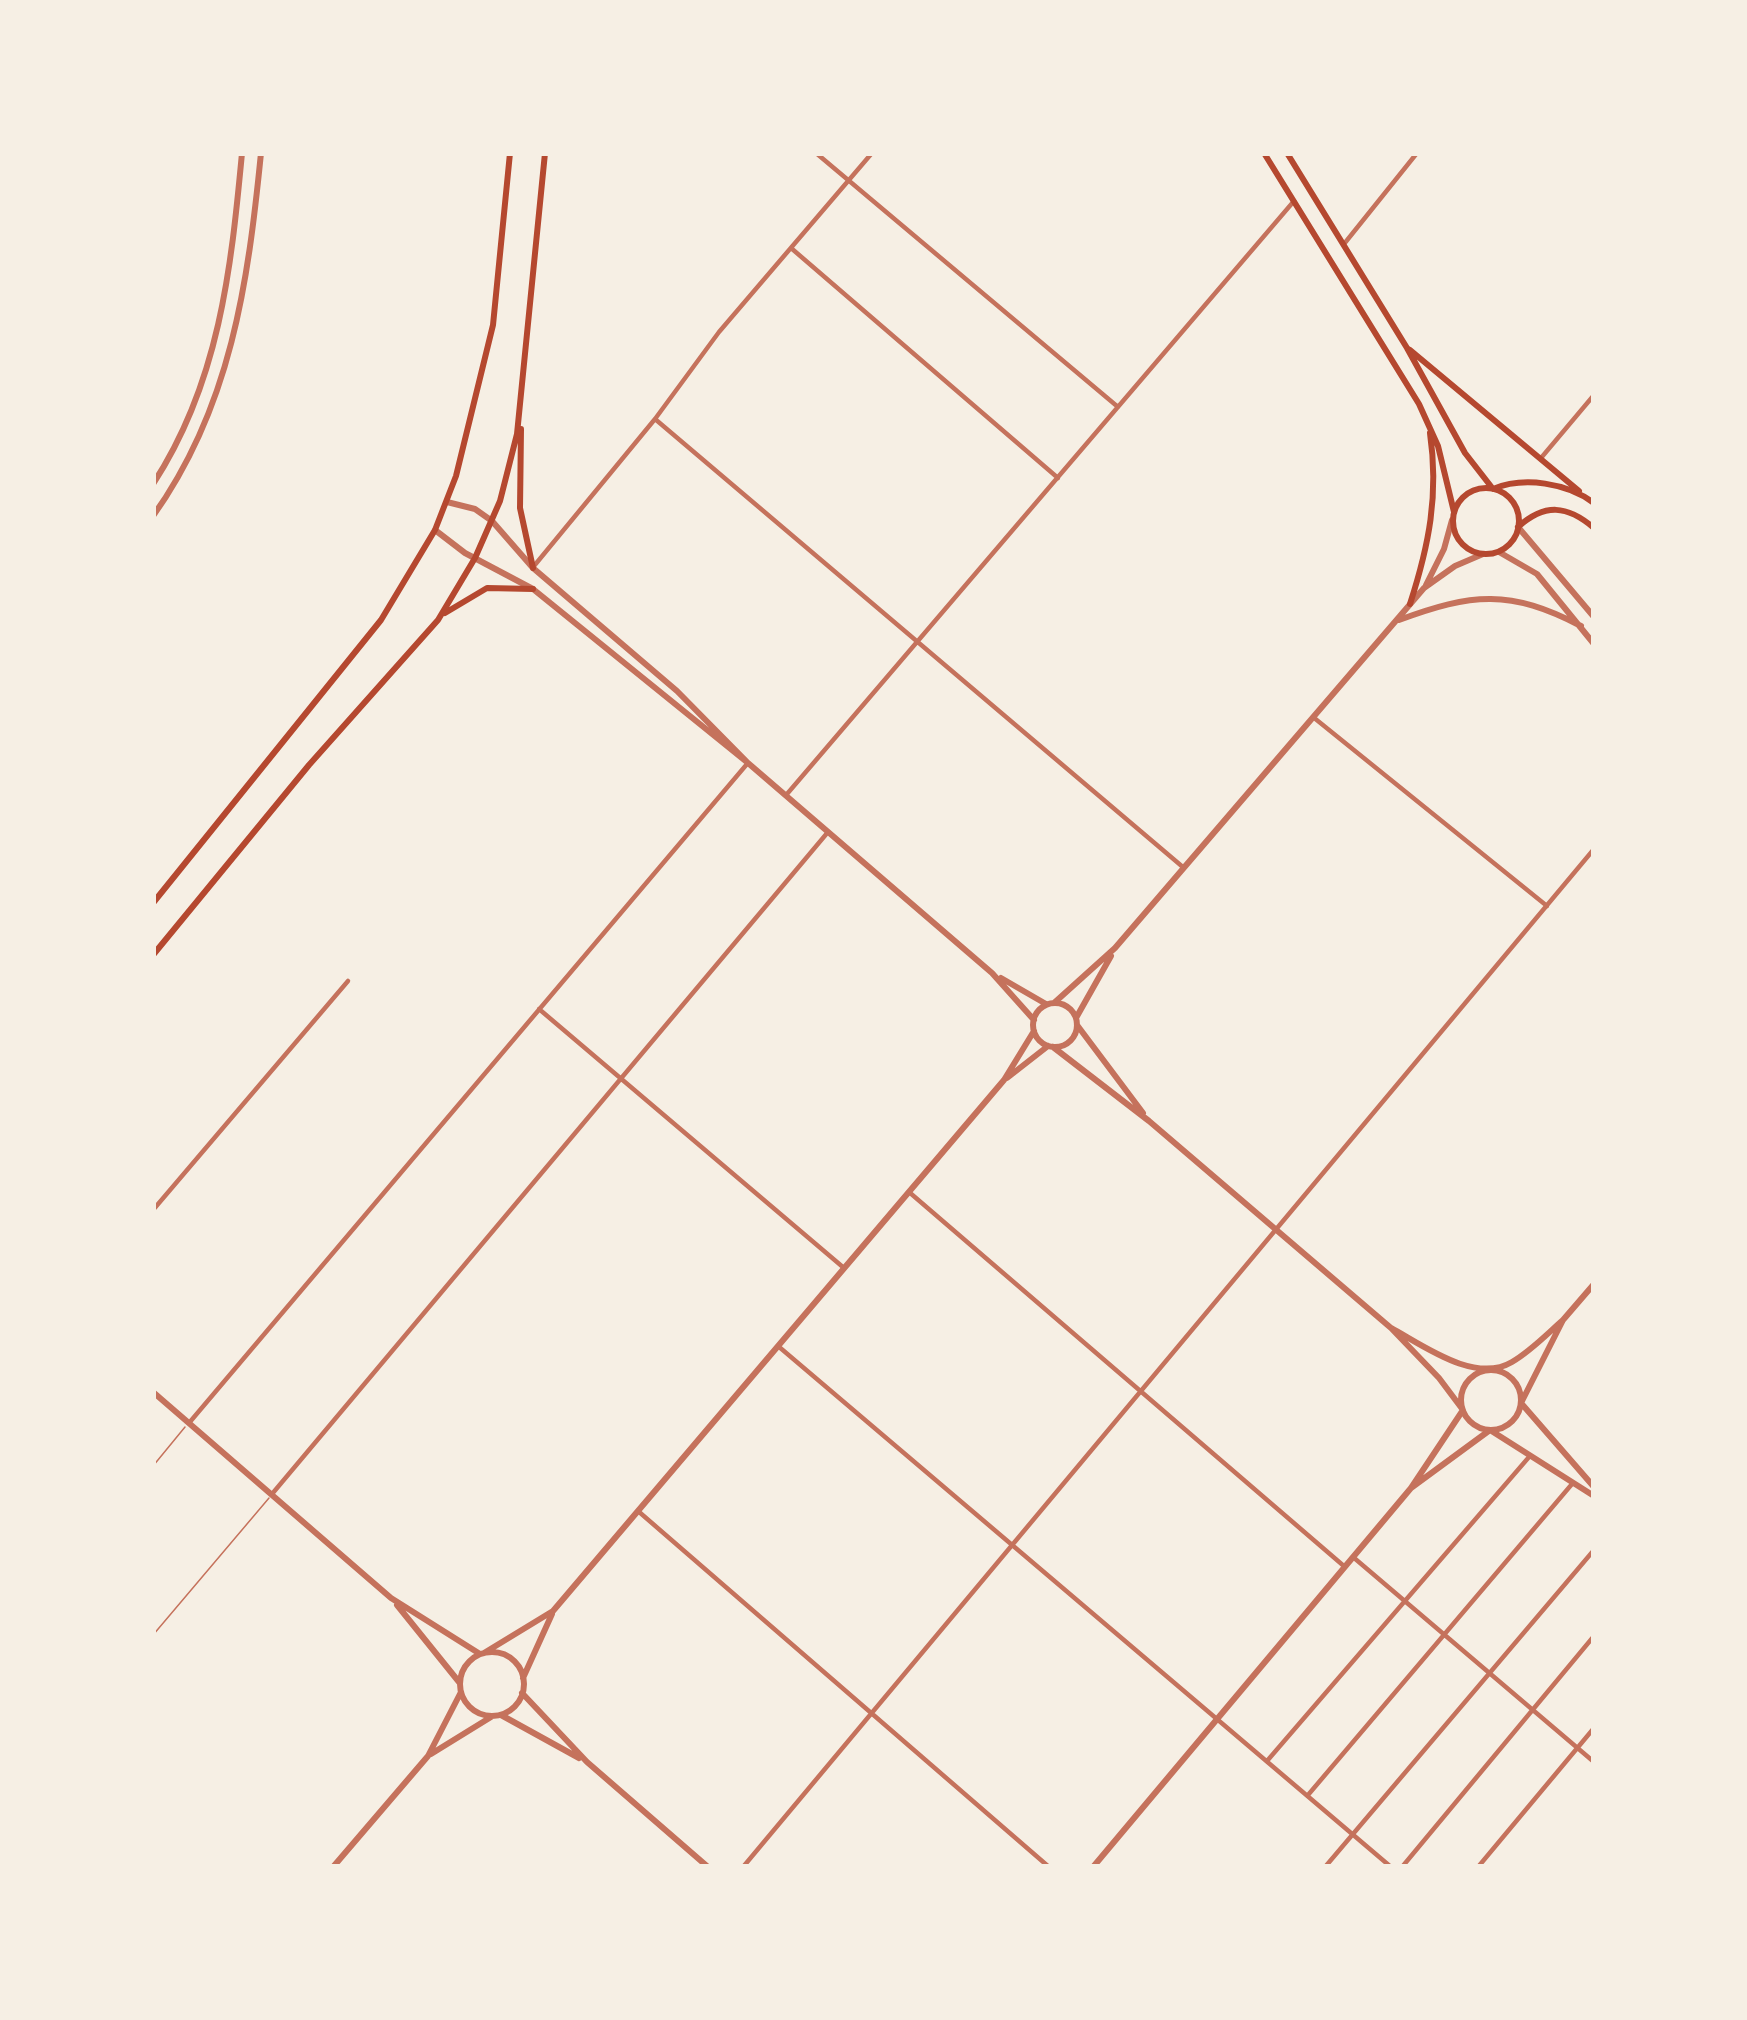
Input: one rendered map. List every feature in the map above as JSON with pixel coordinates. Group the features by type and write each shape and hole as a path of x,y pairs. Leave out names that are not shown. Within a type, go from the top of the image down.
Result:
{"main road":[{"path":"153,903 381,620 435,530 447,502 493,325 510,153"},
{"path":"438,620 475,558 510,467 520,412 544,153"},
{"path":"1264,153 1429,424 1461,543 1483,554 1499,552 1532,514 1552,508 1574,513 1594,528"},
{"path":"1287,153 1407,348 1465,453 1493,489 1513,503 1519,527"},
{"path":"1407,348 1590,500"},
{"path":"520,412 520,508 532,568"},
{"path":"1410,604 1433,520 1435,477 1429,424"},
{"path":"1453,516 1468,493 1512,483 1536,483 1590,500"},
{"path":"153,955 309,764 438,620 487,588 533,589"}],"street":[{"path":"153,484 190,417 218,337 231,267 242,153"},
{"path":"153,516 195,446 232,348 249,269 261,153"},
{"path":"816,153 1118,407"},
{"path":"532,568 656,418 719,332 872,153"},
{"path":"1344,244 1417,153"},
{"path":"786,796 1294,201"},
{"path":"791,248 1058,478"},
{"path":"1541,458 1594,394"},
{"path":"656,418 1184,868"},
{"path":"447,502 475,508 492,521 532,568 677,691 748,763"},
{"path":"1424,588 1444,549 1453,516"},
{"path":"1519,527 1594,617"},
{"path":"428,1756 513,1708 554,1611 1004,1080 1034,1030 1034,1020 992,973 748,763 533,589 435,530"},
{"path":"1499,552 1537,574 1594,644"},
{"path":"1034,1020 1115,948 1424,588 1483,554"},
{"path":"1395,622 1466,599 1498,597 1532,603 1581,626"},
{"path":"1313,717 1547,906"},
{"path":"189,1423 748,763"},
{"path":"272,1495 828,832"},
{"path":"743,1867 1594,849"},
{"path":"1004,1080 1051,1046 1073,1039 1077,1021 1115,948"},
{"path":"992,973 1050,1004 1068,1007 1149,1120"},
{"path":"153,1210 349,981"},
{"path":"539,1009 844,1268"},
{"path":"1034,1030 1149,1120 1391,1328 1439,1378 1474,1424 1572,1484 1594,1492"},
{"path":"909,1192 1345,1568"},
{"path":"1093,1867 1411,1488 1463,1410 1466,1384 1487,1370 1510,1364 1563,1320 1594,1284"},
{"path":"1411,1488 1490,1430 1514,1419 1563,1320"},
{"path":"1391,1328 1452,1359 1512,1379 1521,1403 1594,1492"},
{"path":"778,1346 1391,1867"},
{"path":"153,1393 391,1598 482,1654 494,1652 513,1660 524,1678"},
{"path":"1267,1762 1529,1457"},
{"path":"1307,1796 1572,1484"},
{"path":"638,1511 1049,1867"},
{"path":"1325,1867 1594,1550"},
{"path":"1353,1557 1594,1762"},
{"path":"391,1598 459,1682"},
{"path":"554,1611 467,1664 460,1692 472,1709 496,1715 587,1762"},
{"path":"1402,1867 1594,1636"},
{"path":"333,1867 428,1756 460,1692"},
{"path":"522,1693 587,1762 708,1867"},
{"path":"1478,1867 1594,1728"}],"lane":[{"path":"153,1466 189,1423"},
{"path":"153,1635 272,1495"}]}
